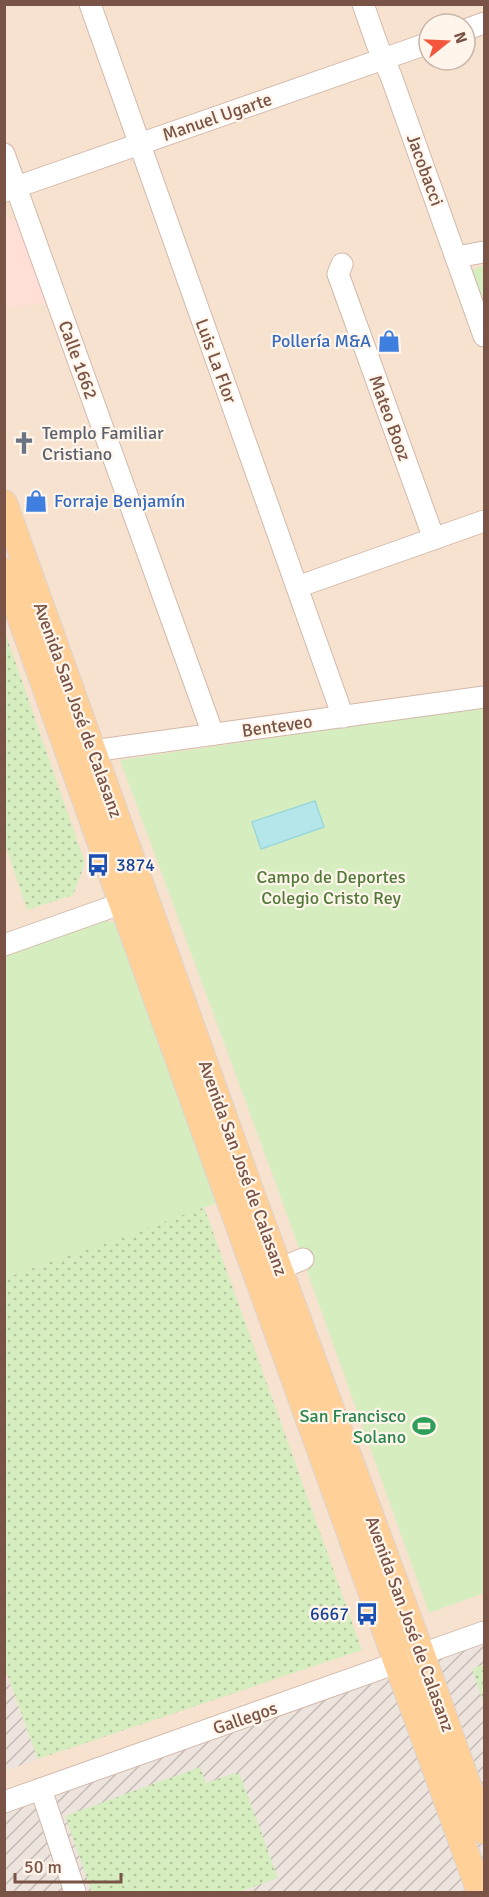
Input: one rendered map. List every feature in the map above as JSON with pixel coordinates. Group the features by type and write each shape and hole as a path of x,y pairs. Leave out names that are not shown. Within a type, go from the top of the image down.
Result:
{"main road":[{"name":"Avenida San José de Calasanz","path":"4,503 14,586 81,752 397,1664 480,1893"},
{"name":"Avenida San José de Calasanz","path":"133,899 279,1269 422,1655 484,1831"}],"street":[{"name":"Luis La Flor","path":"90,4 343,717"},
{"name":"Jacobacci","path":"363,4 484,336"},
{"name":"Manuel Ugarte","path":"10,189 417,48"},
{"name":"Calle 1662","path":"4,154 10,189 213,734"},
{"path":"456,257 484,252"},
{"name":"Mateo Booz","path":"342,264 338,274 434,539"},
{"path":"297,587 484,521"},
{"name":"Benteveo","path":"81,752 484,697"},
{"path":"4,945 133,899"},
{"path":"279,1269 303,1259"},
{"name":"Gallegos","path":"4,1802 484,1632"},
{"path":"41,1789 75,1893"}],"shaded area":[{"path":"5,5 484,5 484,1892 5,1892"},
{"path":"4,217 18,222 46,303 5,308"},
{"path":"484,1632 484,1892 5,1892 5,1802"},
{"path":"4,1668 38,1759 5,1771 4,1771"}],"green space":[{"path":"484,265 484,305 472,270"},
{"path":"5,632 85,863 73,895 27,910 5,844"},
{"name":"Campo de Deportes Colegio Cristo Rey","path":"484,707 484,1593 429,1613 276,1184 120,760"},
{"path":"105,920 114,923 121,931 217,1203 5,1278 5,956"},
{"path":"204,1207 362,1650 38,1759 5,1668 5,1278"},
{"path":"484,1664 484,1704 472,1669"},
{"path":"200,1767 206,1783 239,1772 278,1878 239,1892 92,1892 65,1816"}],"water":[{"path":"315,801 324,827 261,849 252,822"}],"place":[{"name":"Pollería M&A","path":"389,341"},
{"name":"Templo Familiar Cristiano","path":"24,443"},
{"name":"Forraje Benjamín","path":"36,501"},
{"name":"3874","path":"98,865"},
{"name":"San Francisco Solano","path":"424,1426"},
{"name":"6667","path":"367,1614"}]}
